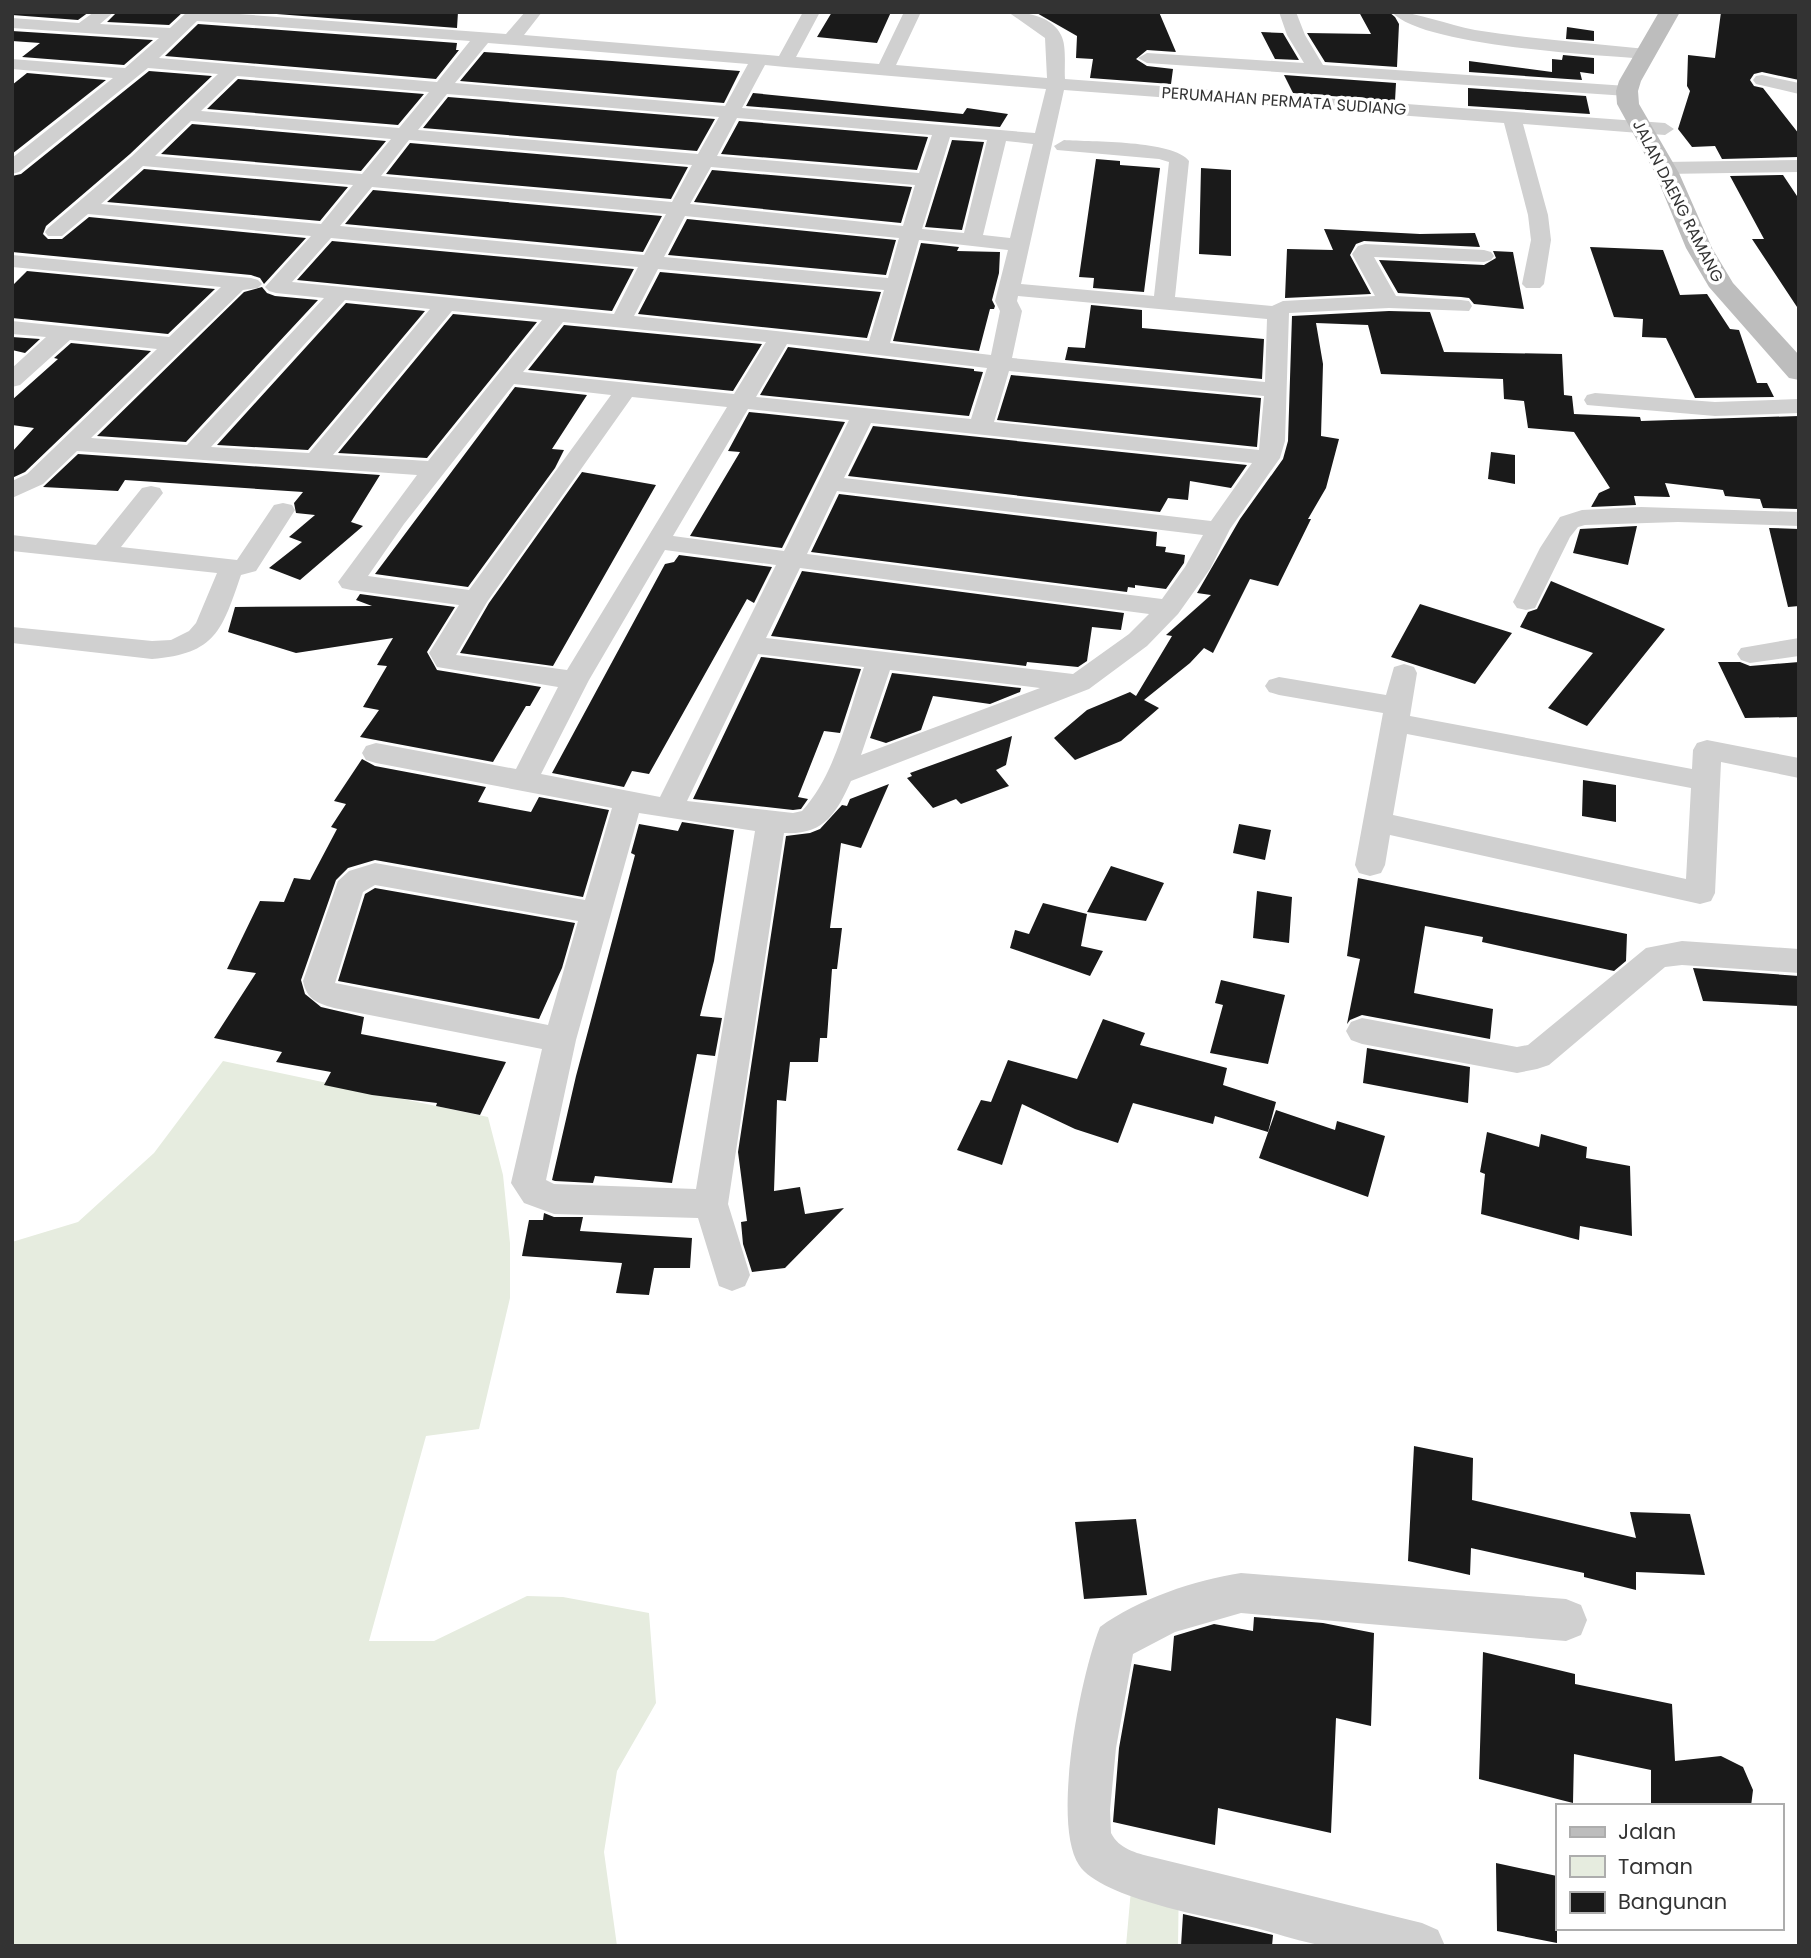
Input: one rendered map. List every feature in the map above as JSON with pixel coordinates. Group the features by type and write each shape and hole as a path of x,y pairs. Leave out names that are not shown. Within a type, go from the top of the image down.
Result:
{"main road":[{"path":"1658,62 1670,12"},
{"path":"1627,91 1658,62 1693,12"},
{"name":"JALAN DAENG RAMANG","path":"1627,91 1628,104 1639,128 1664,167 1705,258 1742,282 1799,340"},
{"name":"JALAN DAENG RAMANG","path":"1654,106 1665,129 1691,168 1702,193"},
{"path":"1705,258 1742,282"},
{"name":"JALAN DAENG RAMANG","path":"1742,282 1799,372"}],"street":[{"path":"83,28 106,12"},
{"path":"511,39 534,12"},
{"path":"785,62 812,12"},
{"path":"885,70 912,12"},
{"path":"981,426 1017,299 1021,244 1056,84 1054,37 1048,30 1016,12"},
{"path":"1287,12 1296,35 1315,68"},
{"path":"1400,12 1410,20 1443,21 1658,62"},
{"path":"12,168 144,62 195,14"},
{"name":"PERUMAHAN PERMATA SUDIANG","path":"195,14 1056,84 1076,93 1665,129"},
{"path":"12,23 176,34"},
{"path":"276,287 326,231 439,88 483,37"},
{"path":"1147,58 1627,91"},
{"path":"621,321 759,60"},
{"path":"144,62 1044,139"},
{"path":"12,64 128,74"},
{"path":"12,83 34,66"},
{"path":"55,232 139,160 233,70"},
{"path":"1762,80 1799,89"},
{"path":"188,115 926,180"},
{"path":"1513,119 1538,215 1541,240 1533,284"},
{"path":"878,348 926,180 943,131"},
{"path":"972,240 998,134"},
{"path":"1059,171 1066,136 1177,158 1179,161 1164,303"},
{"path":"139,160 678,209 1021,244"},
{"path":"1664,167 1799,166"},
{"path":"84,208 897,285"},
{"path":"1389,302 1362,254 1365,250 1484,256"},
{"path":"12,278 21,262 780,337 1000,363 1276,390"},
{"path":"1017,299 1036,269"},
{"path":"12,491 35,479 238,283"},
{"path":"192,453 340,293"},
{"path":"1017,299 1164,303 1279,319"},
{"path":"1017,299 1279,319"},
{"path":"840,774 1079,684 1138,640 1169,608 1197,569 1218,528 1268,458 1273,442 1279,319 1283,307 1389,302 1461,306"},
{"path":"315,461 445,304"},
{"path":"476,598 351,582 433,469 557,315"},
{"path":"12,327 173,344"},
{"path":"12,380 64,333"},
{"path":"524,780 575,680 780,337"},
{"path":"508,377 1268,458"},
{"path":"575,680 446,661 442,653 476,598 625,391"},
{"path":"1595,400 1701,409 1799,406"},
{"path":"669,808 863,415"},
{"path":"72,443 433,469"},
{"path":"829,483 1218,528"},
{"path":"102,554 151,494"},
{"path":"12,543 231,569 247,565 283,510"},
{"path":"1526,602 1565,526 1578,517 1664,515 1799,519"},
{"path":"658,542 1169,608"},
{"path":"12,635 152,650 172,650 186,646 196,640 210,623 231,569"},
{"path":"750,645 1079,684"},
{"path":"1750,654 1799,647"},
{"path":"376,753 669,808 771,824 798,824 813,818 840,774 880,660"},
{"path":"1370,865 1404,673"},
{"path":"1279,686 1705,781"},
{"path":"1378,822 1700,893 1707,750 1799,768"},
{"path":"628,801 560,1040 528,1176 530,1187 536,1193 554,1199 711,1204"},
{"path":"732,1275 711,1204 771,824"},
{"path":"560,1040 334,996 321,990 320,981 349,890 359,878 366,876 375,874 595,913"},
{"path":"1362,1031 1517,1060 1528,1059 1537,1056 1657,956 1682,953 1799,961"},
{"path":"1422,1946 1152,1881 1108,1866 1091,1846 1087,1813 1115,1642 1122,1635 1224,1594 1241,1592 1566,1620"}],"green space":[{"path":"223,1061 488,1117 503,1175 510,1243 510,1298 479,1429 426,1436 369,1641 434,1641 527,1596 563,1597 649,1613 656,1703 617,1771 604,1852 617,1946 12,1946 12,1242 78,1222 154,1153"},
{"path":"1133,1867 1179,1875 1178,1946 1126,1946"}],"building":[{"path":"12,12 89,12 78,20 12,15"},
{"path":"117,12 183,12 169,25 107,22"},
{"path":"251,12 458,12 457,28"},
{"path":"832,12 891,12 877,43 817,37"},
{"path":"1035,12 1159,12 1176,52 1147,50 1136,59 1147,66 1182,70 1173,69 1171,84 1090,78 1093,59 1076,58 1077,36"},
{"path":"1359,12 1389,12 1395,17 1399,24 1397,67 1325,62 1307,33 1371,34"},
{"path":"1721,12 1799,12 1799,80 1762,72 1754,74 1750,80 1754,86 1763,88 1799,134 1799,157 1722,159 1715,146 1692,147 1678,129 1690,91 1687,86 1688,55 1715,58"},
{"path":"198,24 457,43 456,50 459,50 436,79 165,56"},
{"path":"1567,27 1594,31 1594,41 1566,39"},
{"path":"12,31 153,40 124,65 22,57 40,43 12,41"},
{"path":"1261,32 1283,33 1299,60 1275,59"},
{"path":"484,52 740,71 724,103 460,81"},
{"path":"1563,55 1594,58 1594,74 1580,72 1582,80 1469,72 1469,61 1552,72 1552,59 1562,60"},
{"path":"149,71 212,76 130,154 46,226 43,234 48,239 62,239 89,217 306,238 264,284 260,278 251,275 12,252 12,176 21,174"},
{"path":"27,73 106,80 12,154 12,85"},
{"path":"1284,75 1396,83 1395,101 1293,93"},
{"path":"238,79 424,94 398,125 207,109"},
{"path":"1468,88 1586,96 1590,114 1468,106"},
{"path":"753,93 963,114 967,108 1008,114 1000,127 746,106"},
{"path":"448,97 715,119 697,151 423,128"},
{"path":"739,121 928,137 917,170 721,154"},
{"path":"192,124 386,141 361,171 161,154"},
{"path":"952,140 984,142 962,230 925,227"},
{"path":"410,143 688,167 671,199 386,174"},
{"path":"1096,159 1120,161 1120,165 1160,168 1144,292 1093,288 1094,278 1079,277"},
{"path":"1201,168 1231,170 1231,256 1199,254"},
{"path":"144,169 348,187 320,221 107,202"},
{"path":"712,170 912,187 901,223 694,202"},
{"path":"1783,175 1799,199 1799,310 1752,239 1764,239 1730,176"},
{"path":"373,190 662,216 643,252 345,224"},
{"path":"687,219 896,240 886,275 668,255"},
{"path":"1324,229 1420,234 1475,233 1480,247 1364,241 1356,244 1350,255 1371,294 1285,298 1287,249 1333,250"},
{"path":"332,241 634,269 612,311 297,280"},
{"path":"921,243 959,247 957,251 1000,252 999,273 992,300 995,306 990,309 979,351 893,341"},
{"path":"1590,247 1663,250 1680,295 1707,294 1730,329 1739,330 1757,383 1767,383 1774,397 1695,398 1666,338 1642,337 1643,319 1614,317"},
{"path":"1493,251 1513,252 1524,309 1474,304 1469,298 1398,293 1379,260 1484,265 1496,258"},
{"path":"27,271 215,289 168,334 12,318 12,286"},
{"path":"660,272 881,292 867,338 638,314"},
{"path":"262,287 275,296 318,300 186,442 97,436 244,292"},
{"path":"346,303 425,311 308,450 217,445"},
{"path":"1091,305 1142,310 1142,328 1264,339 1262,379 1065,360 1068,347 1085,348"},
{"path":"1389,311 1430,312 1444,352 1562,354 1564,395 1572,396 1574,414 1640,417 1641,421 1799,416 1799,509 1763,508 1760,499 1725,496 1723,490 1665,483 1670,497 1634,496 1636,505 1591,507 1599,493 1610,488 1574,432 1528,428 1524,401 1504,399 1503,379 1381,374 1368,325 1316,323 1323,364 1321,436 1339,439 1326,488 1308,519 1311,519 1278,586 1250,579 1213,653 1204,648 1190,663 1144,700 1159,708 1121,741 1075,760 1054,738 1087,710 1130,692 1136,696 1172,636 1166,635 1211,595 1197,593 1240,519 1283,459 1288,441 1292,316"},
{"path":"453,314 537,322 427,458 338,453"},
{"path":"564,325 762,344 733,391 528,370"},
{"path":"12,337 40,339 25,353 12,350"},
{"path":"71,343 151,351 25,472 12,478 12,452 34,428 12,425 12,400 58,359 54,358"},
{"path":"788,347 983,372 969,416 760,395"},
{"path":"1011,375 1261,398 1257,447 997,420"},
{"path":"515,387 587,395 552,449 564,450 555,468 468,587 375,574"},
{"path":"749,412 845,422 782,548 690,536 740,452 728,451"},
{"path":"873,426 1247,465 1231,488 1190,481 1188,500 1168,498 1160,512 848,476"},
{"path":"1491,452 1515,455 1515,484 1488,479"},
{"path":"78,454 380,475 351,522 363,526 300,580 269,568 302,542 289,537 315,515 296,513 294,503 303,492 125,480 118,491 43,487"},
{"path":"582,472 656,485 553,666 460,653 489,603"},
{"path":"839,494 1157,532 1156,546 1166,547 1165,552 1185,555 1184,563 1166,589 1135,585 1135,588 1128,587 1127,592 811,552"},
{"path":"1637,526 1628,565 1573,553 1580,529"},
{"path":"1769,528 1799,529 1799,606 1788,607"},
{"path":"679,555 772,567 754,603 747,599 649,774 632,771 624,787 552,773 665,564 674,562"},
{"path":"802,571 1124,613 1121,630 1092,627 1087,661 1078,667 1027,662 1026,666 771,636"},
{"path":"1551,581 1665,629 1587,726 1548,708 1593,653 1520,627 1528,612 1537,609"},
{"path":"360,594 455,607 427,652 437,670 541,687 530,706 526,706 493,762 360,737 379,710 363,707 387,666 377,665 393,638 296,653 228,632 235,607 372,606 356,600"},
{"path":"1420,604 1512,633 1475,684 1391,657"},
{"path":"761,657 861,669 840,733 824,731 798,797 808,799 801,809 693,799"},
{"path":"1718,662 1740,662 1750,666 1799,662 1799,717 1745,718"},
{"path":"892,673 1021,688 1020,692 990,704 933,696 921,730 886,743 870,738"},
{"path":"1012,736 1006,765 996,770 1009,786 961,804 956,799 933,808 907,778 912,776 910,773"},
{"path":"362,759 375,766 486,787 478,802 531,812 539,797 609,810 583,897 375,860 348,868 336,880 301,980 305,994 321,1007 364,1017 361,1034 506,1062 480,1115 436,1106 437,1103 372,1095 324,1085 331,1072 276,1062 282,1052 214,1038 256,973 227,969 260,901 284,902 294,878 310,880 337,829 331,827 346,804 334,801"},
{"path":"1583,780 1616,785 1616,822 1582,816"},
{"path":"889,784 861,848 841,843 830,928 842,928 837,969 832,969 827,1038 820,1038 818,1062 790,1062 786,1101 777,1100 774,1191 800,1187 805,1214 844,1208 785,1268 752,1272 743,1244 741,1222 747,1221 738,1152 786,836 820,829 842,805 847,806 850,799"},
{"path":"682,822 734,830 714,961 700,1016 722,1018 715,1056 697,1054 672,1183 595,1176 593,1183 552,1180 576,1076 635,855 631,853 639,824 678,831"},
{"path":"1239,824 1271,830 1265,860 1233,853"},
{"path":"1111,866 1164,883 1146,921 1087,912"},
{"path":"1358,878 1627,934 1626,961 1614,971 1482,942 1483,937 1425,926 1414,993 1493,1009 1490,1039 1362,1015 1347,1024 1360,959 1347,956"},
{"path":"375,888 575,923 562,968 539,1019 338,981 365,894"},
{"path":"1257,891 1292,897 1289,943 1253,938"},
{"path":"1043,903 1087,914 1081,946 1103,951 1090,976 1010,948 1015,930 1029,934"},
{"path":"1693,968 1799,976 1799,1006 1703,1001"},
{"path":"1221,980 1285,995 1268,1064 1210,1053 1223,1005 1215,1003"},
{"path":"1103,1019 1145,1033 1140,1045 1227,1068 1223,1085 1276,1102 1268,1132 1215,1116 1213,1124 1133,1103 1118,1143 1075,1129 1022,1104 1002,1165 957,1150 981,1100 991,1102 1008,1060 1077,1079"},
{"path":"1367,1048 1470,1067 1468,1103 1363,1083"},
{"path":"1276,1110 1335,1130 1337,1121 1385,1136 1368,1197 1259,1158"},
{"path":"1487,1132 1539,1147 1541,1134 1587,1147 1586,1158 1630,1166 1632,1236 1580,1226 1579,1240 1481,1214 1485,1174 1480,1172"},
{"path":"544,1213 554,1217 583,1217 580,1231 692,1238 690,1268 654,1268 649,1295 616,1293 622,1263 522,1256 529,1220 543,1220"},
{"path":"1414,1446 1473,1458 1472,1500 1636,1538 1630,1512 1690,1514 1705,1575 1636,1572 1636,1590 1584,1577 1584,1573 1471,1548 1470,1575 1408,1561"},
{"path":"1136,1519 1147,1595 1084,1599 1075,1522"},
{"path":"1254,1617 1323,1623 1374,1633 1371,1726 1336,1718 1331,1833 1218,1808 1215,1845 1113,1822 1119,1748 1134,1664 1171,1671 1174,1636 1214,1624 1253,1631"},
{"path":"1483,1652 1575,1674 1575,1684 1672,1704 1675,1761 1721,1756 1743,1767 1753,1790 1751,1804 1651,1804 1651,1770 1574,1754 1573,1803 1479,1779"},
{"path":"1496,1863 1556,1876 1557,1943 1497,1931"},
{"path":"1183,1914 1273,1935 1272,1946 1181,1946"}]}
